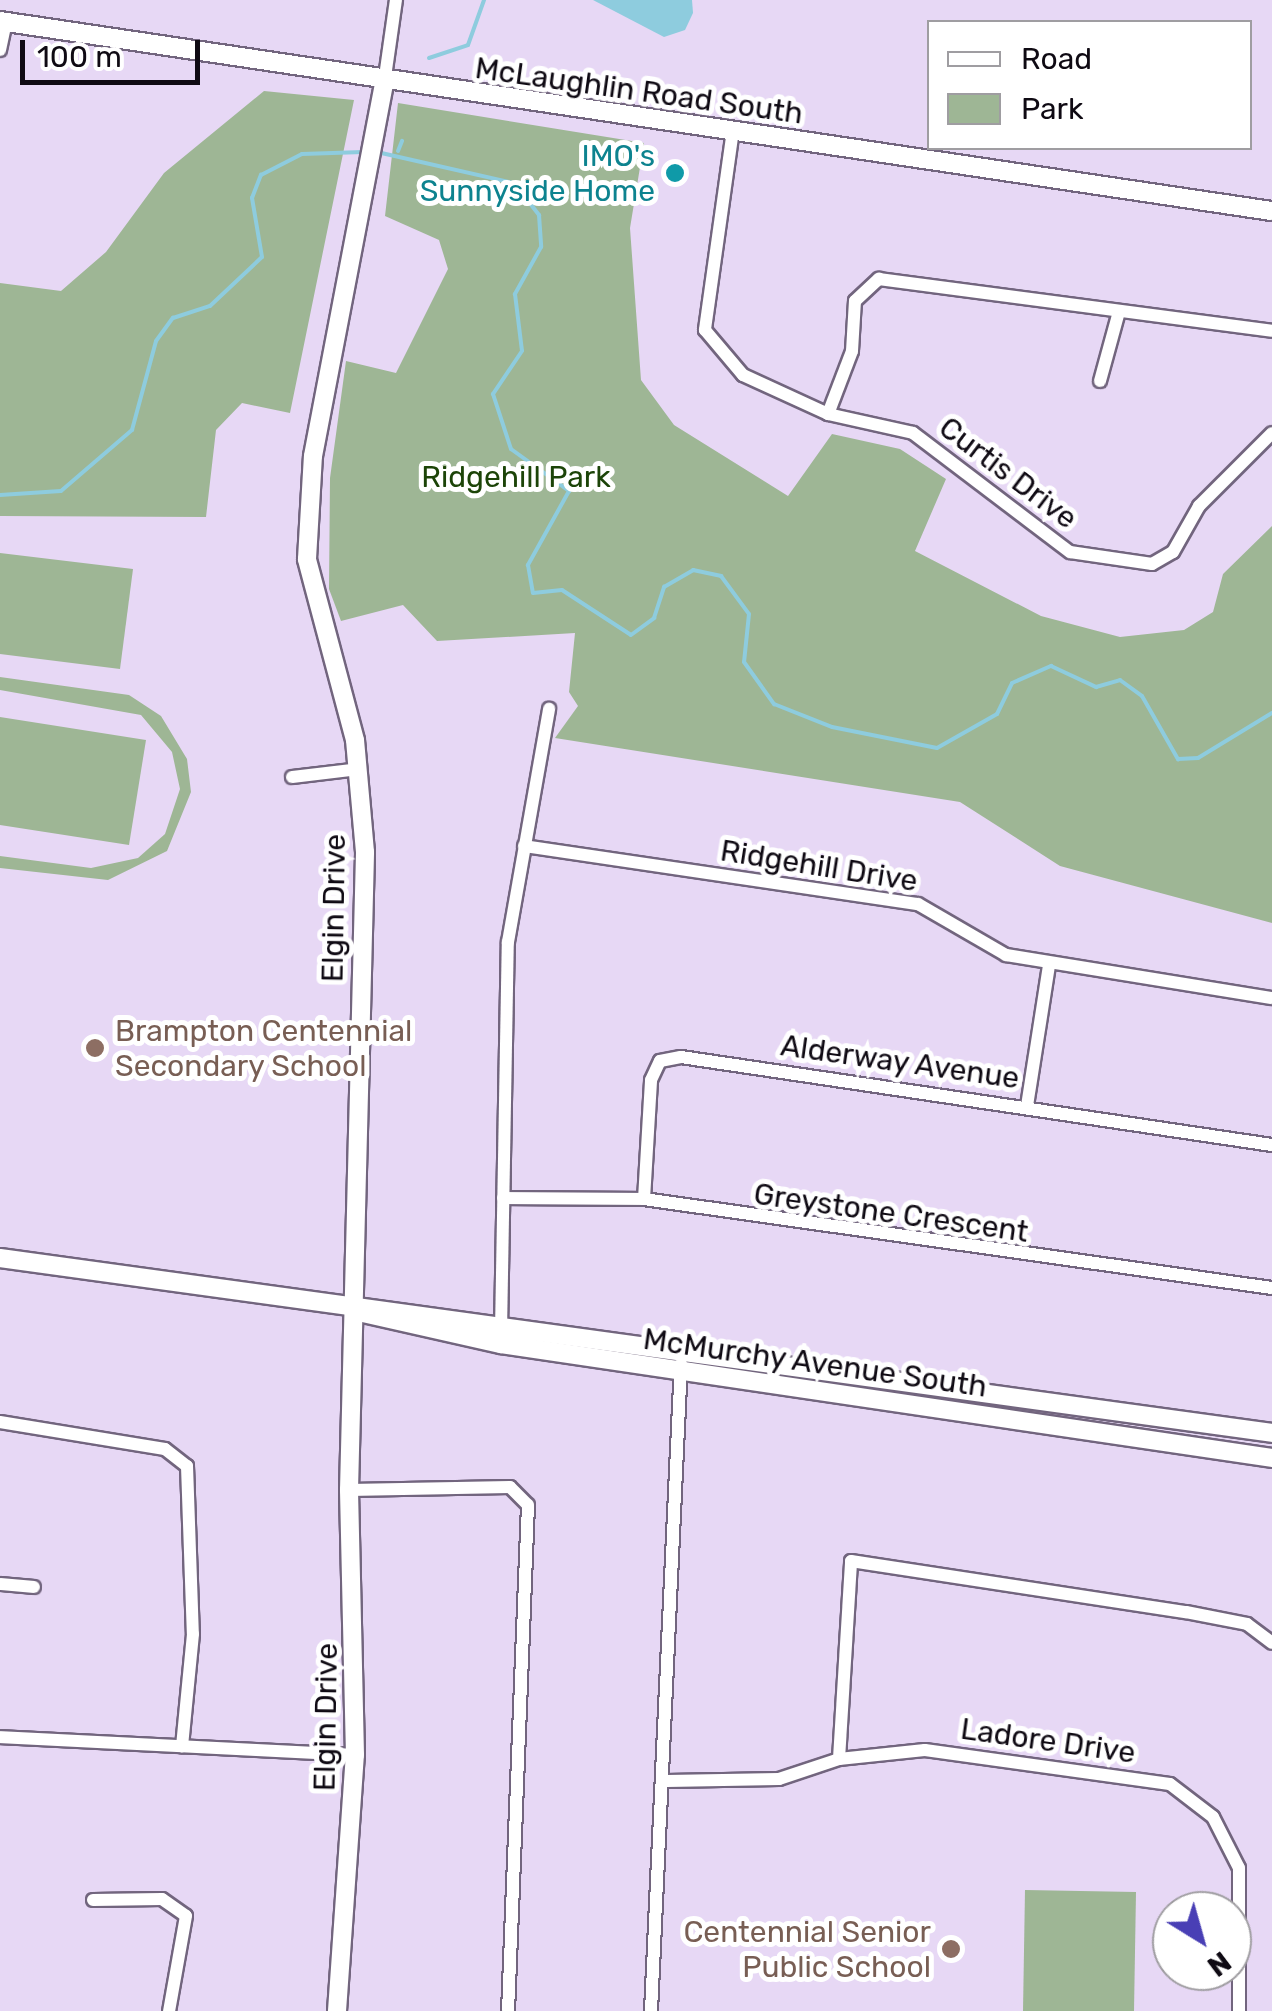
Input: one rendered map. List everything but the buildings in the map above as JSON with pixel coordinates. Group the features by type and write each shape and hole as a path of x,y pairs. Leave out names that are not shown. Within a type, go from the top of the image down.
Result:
{"street":[{"name":"Elgin Drive","path":"337,2011 355,1755 349,1490 359,769 307,559 314,456 384,84 396,0"},
{"name":"McLaughlin Road South","path":"3,22 384,84 733,130 1272,210"},
{"path":"0,50 3,22"},
{"name":"Curtis Drive","path":"733,130 705,330 742,375 828,414 913,433 1070,552 1152,564 1173,552 1198,506 1272,433"},
{"path":"828,414 852,351 855,301 879,279 1118,315 1272,331"},
{"path":"1100,382 1118,315"},
{"path":"501,1344 508,942 549,709"},
{"path":"292,777 359,769"},
{"name":"Ridgehill Drive","path":"524,846 918,904 1006,955 1049,966 1272,998"},
{"path":"1027,1106 1049,966"},
{"name":"Alderway Avenue","path":"644,1199 660,1061 1027,1106 1272,1145"},
{"name":"Greystone Crescent","path":"503,1198 644,1199 1272,1288"},
{"name":"McMurchy Avenue South","path":"0,1258 354,1310 500,1320 1272,1433"},
{"name":"McMurchy Avenue South","path":"354,1310 501,1344 1272,1458"},
{"path":"650,2011 667,1781 683,1348"},
{"path":"0,1422 165,1449 187,1466 193,1634 182,1746"},
{"path":"349,1490 510,1487 528,1506 508,2011"},
{"path":"838,1759 852,1561 1186,1612 1247,1624 1272,1643"},
{"path":"0,1584 34,1587"},
{"path":"0,1737 355,1755"},
{"name":"Ladore Drive","path":"667,1781 779,1779 838,1759 959,1752 1170,1784 1213,1817 1240,1868 1239,2011"},
{"path":"93,1900 162,1899 186,1916 170,2011"}],"green space":[{"path":"264,91 354,100 290,413 242,403 216,430 206,517 0,516 0,283 61,291 106,252 164,173"},
{"name":"Ridgehill Park","path":"398,103 644,143 630,228 641,380 674,425 788,496 832,434 900,449 946,479 915,551 1041,616 1120,637 1184,630 1213,612 1223,574 1272,526 1272,923 1060,866 960,802 555,738 578,706 569,692 575,633 437,641 403,605 341,621 329,589 330,478 346,361 396,373 448,269 439,240 385,216"},
{"path":"0,553 133,569 120,669 0,654"},
{"path":"0,677 129,695 161,716 187,759 191,792 167,851 108,880 0,868 0,856 91,868 138,858 165,834 180,789 172,752 141,715 0,690"},
{"path":"0,717 146,740 129,845 0,825"},
{"path":"1025,1890 1136,1892 1134,2011 1023,2011"}],"water":[{"path":"593,0 692,0 693,13 685,30 664,37"}],"waterway":[{"path":"429,58 468,45 484,0"},
{"path":"398,151 402,141"},
{"path":"0,495 61,491 132,430 156,341 173,318 210,306 262,257 252,198 261,175 302,154 363,152"},
{"path":"377,152 514,183 539,215 541,247 515,294 522,351 493,394 511,449 569,491 528,565 533,593 562,590 631,635 654,618 664,587 693,570 721,576 749,614 744,662 774,704 832,727 937,748 997,714 1012,683 1051,666 1096,687 1120,680 1142,696 1178,759 1198,758 1272,713"}],"place":[{"name":"IMO's Sunnyside Home","path":"675,173"},
{"name":"Brampton Centennial Secondary School","path":"95,1048"},
{"name":"Centennial Senior Public School","path":"951,1949"}]}
